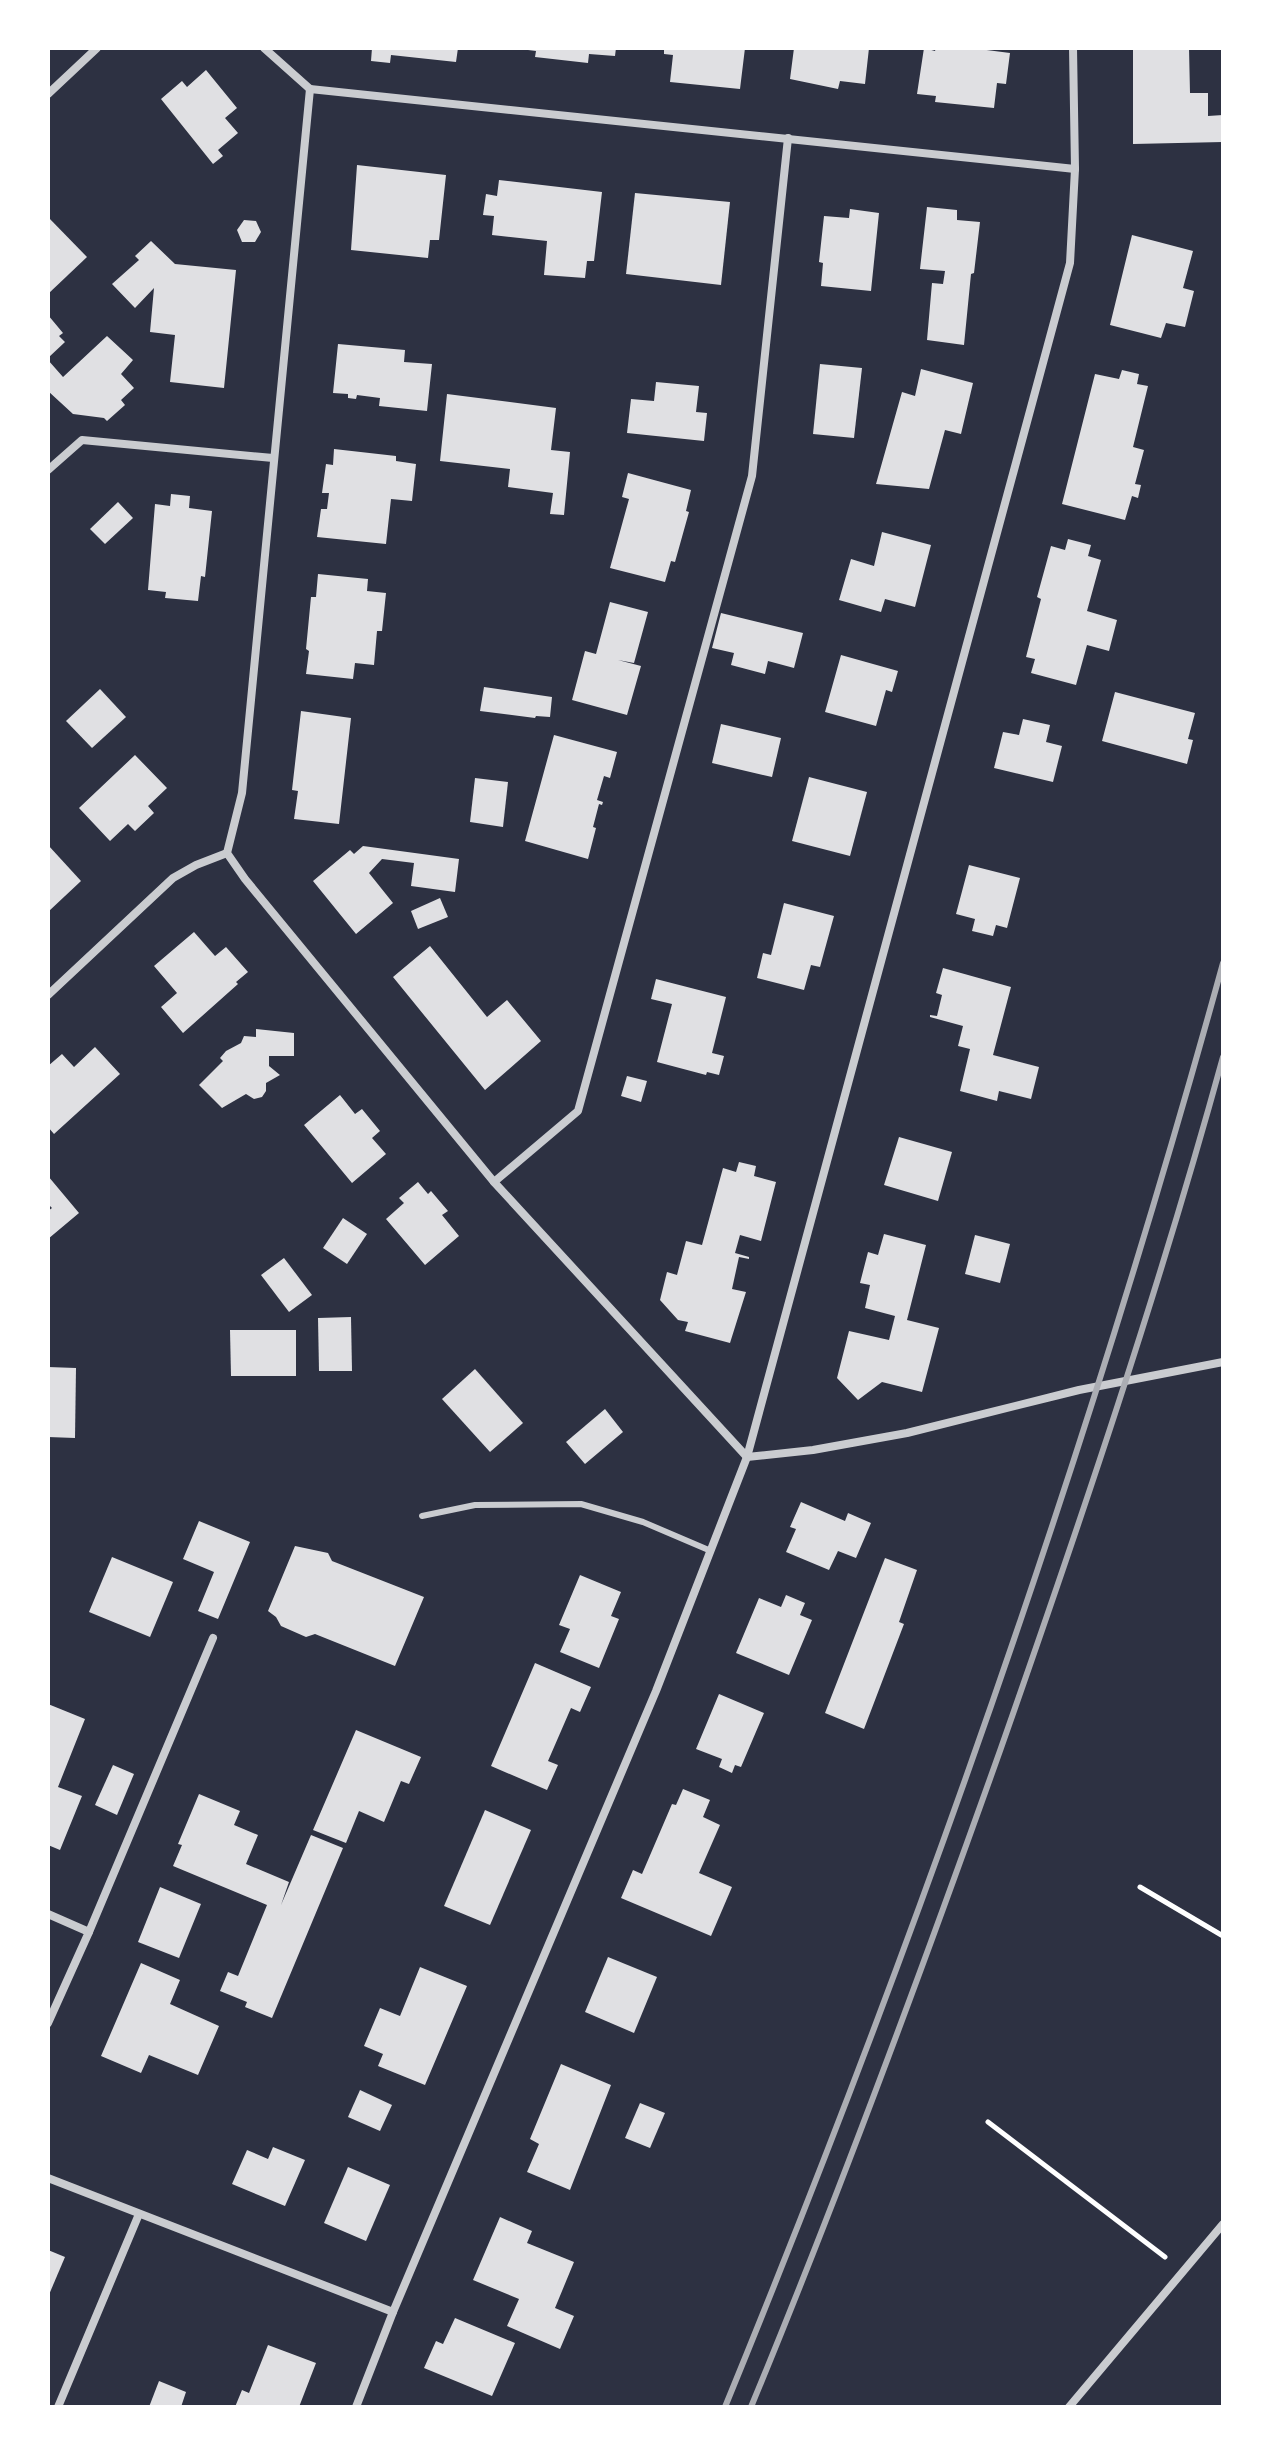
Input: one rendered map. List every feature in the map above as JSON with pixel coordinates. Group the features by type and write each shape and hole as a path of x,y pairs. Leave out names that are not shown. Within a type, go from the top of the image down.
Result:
{"street":[{"path":"48,94 97,48"},
{"path":"264,48 310,89 1075,169"},
{"path":"356,2407 393,2312 656,1691 747,1457 1070,263 1075,169 1073,48"},
{"path":"310,89 242,793 227,853 245,879 494,1182 747,1457"},
{"path":"494,1182 578,1111 752,476 788,138"},
{"path":"48,470 82,440 273,458"},
{"path":"48,995 173,878 227,853"},
{"path":"747,1457 813,1450 907,1433 1079,1390 1223,1362"},
{"path":"48,2023 213,1638"},
{"path":"48,1914 89,1932"},
{"path":"48,2178 393,2312"},
{"path":"58,2407 139,2214"},
{"path":"1069,2407 1223,2224"}],"lane":[{"path":"422,1516 475,1505 581,1504 643,1522 711,1551"}],"path":[{"path":"1140,1887 1223,1936"},
{"path":"988,2122 1184,2271"}],"building":[{"path":"372,48 458,48 456,62 391,55 390,63 371,61"},
{"path":"528,48 616,48 615,56 589,54 588,63 535,57 536,51"},
{"path":"664,48 745,48 740,89 670,82 673,55 664,54"},
{"path":"794,48 869,48 865,84 840,81 838,89 790,79"},
{"path":"924,48 935,51 936,48 971,48 1010,53 1006,84 997,83 994,108 935,102 936,96 917,94"},
{"path":"1133,48 1189,48 1190,93 1208,93 1208,116 1223,115 1223,142 1133,144"},
{"path":"206,70 237,108 225,118 238,133 218,150 223,156 213,164 161,99 182,81 187,87"},
{"path":"357,165 446,175 439,240 430,240 428,258 351,250"},
{"path":"499,180 602,192 594,261 587,261 585,278 544,275 547,241 492,235 494,216 483,215 486,194 497,196"},
{"path":"635,193 730,202 721,285 626,274"},
{"path":"927,207 957,210 957,220 980,222 964,345 927,340 932,283 943,284 945,271 920,269"},
{"path":"850,209 879,213 871,291 821,286 823,263 819,262 824,216 849,218"},
{"path":"48,217 87,257 48,294"},
{"path":"244,220 256,221 261,232 255,242 242,242 237,230"},
{"path":"1132,235 1193,251 1183,288 1194,291 1185,327 1166,323 1161,338 1110,325"},
{"path":"151,241 175,264 236,270 224,388 170,382 175,335 150,332 154,288 135,308 112,284 139,260 135,256"},
{"path":"48,315 63,333 59,336 65,342 48,358"},
{"path":"107,336 133,360 121,374 134,388 121,400 125,405 107,421 73,414 48,391 48,360 63,377"},
{"path":"338,344 405,350 404,362 432,364 427,411 379,406 380,398 357,395 356,399 348,398 348,394 333,393"},
{"path":"820,364 862,368 854,438 813,434"},
{"path":"921,369 973,383 961,434 945,430 929,489 876,484 902,392 915,396"},
{"path":"1122,370 1139,374 1137,384 1148,386 1133,447 1144,450 1135,484 1141,485 1138,498 1132,496 1125,520 1062,504 1095,374 1119,379"},
{"path":"656,382 699,386 696,412 707,413 704,441 627,433 631,399 654,401"},
{"path":"447,394 556,408 551,450 570,452 564,515 550,514 553,493 508,487 510,469 440,461"},
{"path":"334,449 396,456 396,461 416,464 412,501 391,499 386,544 317,537 321,509 327,509 329,493 322,493 326,464 333,465"},
{"path":"628,473 691,490 686,511 689,512 675,562 671,561 665,582 610,568 629,499 622,497"},
{"path":"171,494 190,496 189,508 212,511 205,577 201,576 198,601 165,598 166,592 148,590 155,504 170,506"},
{"path":"118,502 133,518 105,544 90,529"},
{"path":"882,532 931,545 915,607 885,599 881,612 839,600 851,559 874,566"},
{"path":"1068,539 1091,545 1088,556 1101,560 1087,611 1117,620 1109,651 1087,645 1076,685 1031,673 1035,659 1026,657 1041,599 1037,597 1051,546 1065,550"},
{"path":"318,574 368,579 367,591 386,593 382,631 377,631 374,665 355,663 353,679 306,674 311,597 316,597"},
{"path":"610,602 648,612 634,663 618,660 641,666 627,715 572,700 585,651 596,654"},
{"path":"721,613 803,633 794,668 768,661 765,674 731,665 734,653 712,648"},
{"path":"841,655 898,671 892,692 886,690 876,726 825,712"},
{"path":"484,687 552,697 550,717 480,711"},
{"path":"100,689 126,717 92,748 66,721"},
{"path":"1115,692 1195,713 1188,739 1193,740 1187,764 1102,741"},
{"path":"301,711 351,718 339,824 294,819 298,791 292,790"},
{"path":"1023,719 1050,725 1046,742 1062,746 1053,782 994,768 1003,732 1019,735"},
{"path":"721,724 781,738 772,777 712,763"},
{"path":"554,735 617,752 610,778 604,776 597,800 603,802 599,804 588,859 525,841"},
{"path":"135,755 167,788 148,806 154,813 135,831 128,824 110,841 79,808"},
{"path":"809,777 867,792 850,856 792,841"},
{"path":"475,778 508,782 503,827 470,822"},
{"path":"48,845 81,881 48,912"},
{"path":"363,846 459,859 455,892 411,886 414,863 382,859 369,873 393,903 356,934 313,881 350,850 354,854"},
{"path":"969,865 1020,878 1007,928 996,925 993,936 972,931 975,919 956,914"},
{"path":"440,898 448,917 418,929 411,911"},
{"path":"784,903 834,916 820,967 811,965 804,990 757,978 763,953 771,955"},
{"path":"194,932 215,956 226,947 248,972 183,1033 161,1007 177,993 154,966"},
{"path":"430,946 487,1017 507,1000 541,1041 485,1090 393,977"},
{"path":"943,968 1011,987 993,1055 1039,1067 1031,1099 999,1091 997,1101 960,1091 970,1049 958,1046 963,1026 930,1017 937,1016 942,995 936,993"},
{"path":"656,979 726,997 712,1053 724,1056 719,1075 707,1072 706,1075 657,1062 672,1004 651,999"},
{"path":"256,1029 294,1033 294,1056 269,1056 269,1066 280,1075 266,1083 262,1097 254,1099 246,1094 222,1108 199,1085 223,1061 220,1058 226,1051 241,1043 244,1036 256,1037"},
{"path":"95,1047 120,1074 54,1134 48,1127 48,1066 62,1054 74,1067"},
{"path":"627,1076 647,1081 641,1102 621,1096"},
{"path":"340,1095 355,1114 362,1109 380,1131 372,1138 386,1154 352,1183 304,1125"},
{"path":"899,1137 952,1152 938,1201 884,1185"},
{"path":"739,1162 756,1166 754,1176 776,1182 761,1241 740,1235 735,1253 749,1259 739,1257 732,1289 746,1292 730,1343 685,1331 688,1322 678,1320 660,1300 667,1272 677,1275 686,1241 702,1245 723,1168 736,1172"},
{"path":"48,1176 79,1213 48,1239 48,1211 52,1208 48,1204"},
{"path":"418,1182 428,1194 431,1191 448,1211 442,1215 459,1236 425,1265 386,1219 404,1203 399,1198"},
{"path":"343,1218 367,1234 347,1264 323,1248"},
{"path":"884,1234 926,1245 907,1320 939,1328 922,1392 882,1382 858,1400 837,1378 849,1331 889,1340 895,1316 865,1308 870,1285 860,1283 868,1252 878,1255"},
{"path":"975,1235 1010,1244 1000,1283 965,1274"},
{"path":"284,1258 312,1295 289,1312 261,1275"},
{"path":"351,1317 352,1371 319,1371 318,1318"},
{"path":"230,1330 296,1330 296,1376 231,1376"},
{"path":"48,1367 76,1368 75,1438 48,1437"},
{"path":"475,1369 523,1423 490,1452 442,1399"},
{"path":"605,1409 623,1432 585,1464 566,1442"},
{"path":"801,1502 845,1521 848,1513 871,1523 856,1558 838,1551 829,1570 786,1552 796,1529 790,1527"},
{"path":"199,1521 250,1542 218,1619 198,1611 214,1572 183,1559"},
{"path":"295,1546 328,1553 332,1561 424,1597 395,1666 315,1634 306,1637 281,1626 268,1611"},
{"path":"112,1557 173,1582 150,1637 89,1612"},
{"path":"885,1558 917,1570 899,1622 904,1624 864,1729 825,1713"},
{"path":"580,1575 621,1592 611,1616 619,1619 599,1668 560,1652 570,1629 559,1625"},
{"path":"786,1595 805,1603 800,1615 812,1620 789,1675 736,1653 759,1598 781,1607"},
{"path":"535,1663 591,1687 580,1712 571,1708 548,1761 558,1765 547,1790 491,1766"},
{"path":"719,1694 764,1713 741,1767 735,1765 732,1773 719,1767 722,1759 696,1749"},
{"path":"48,1704 85,1719 58,1787 82,1796 60,1850 48,1845"},
{"path":"356,1730 421,1757 409,1784 401,1781 384,1822 359,1811 346,1843 313,1830"},
{"path":"113,1765 134,1774 117,1815 95,1805"},
{"path":"683,1789 710,1800 703,1817 720,1825 699,1873 732,1887 711,1936 621,1898 633,1870 642,1874 672,1804 676,1805"},
{"path":"199,1794 240,1811 234,1825 258,1835 246,1864 289,1882 281,1905 311,1835 343,1848 272,2018 245,2007 247,2002 220,1991 228,1972 238,1976 267,1905 173,1866 182,1845 178,1844"},
{"path":"485,1810 531,1830 490,1925 444,1906"},
{"path":"160,1887 201,1904 179,1958 138,1942"},
{"path":"608,1957 657,1977 634,2033 585,2012"},
{"path":"141,1963 180,1980 170,2004 219,2026 198,2075 149,2055 141,2073 101,2056"},
{"path":"420,1967 467,1986 425,2085 378,2066 383,2054 364,2046 380,2008 400,2016"},
{"path":"561,2064 611,2085 570,2190 527,2172 539,2144 530,2139"},
{"path":"360,2090 392,2105 380,2131 348,2117"},
{"path":"640,2103 665,2113 650,2148 625,2138"},
{"path":"273,2147 305,2160 285,2206 232,2184 247,2150 268,2159"},
{"path":"348,2167 390,2185 366,2241 324,2223"},
{"path":"500,2217 532,2231 527,2243 574,2262 555,2308 574,2316 560,2349 507,2326 519,2299 473,2280"},
{"path":"48,2250 65,2257 48,2297"},
{"path":"455,2318 515,2343 492,2396 424,2368 436,2341 443,2344"},
{"path":"268,2345 316,2363 299,2407 235,2407 242,2390 249,2393"},
{"path":"159,2381 186,2392 181,2407 149,2407"}],"railway":[{"path":"725,2407 865,2052 996,1692 1115,1330 1223,963"},
{"path":"751,2407 880,2079 1001,1748 1118,1404 1173,1231 1223,1057"}]}
